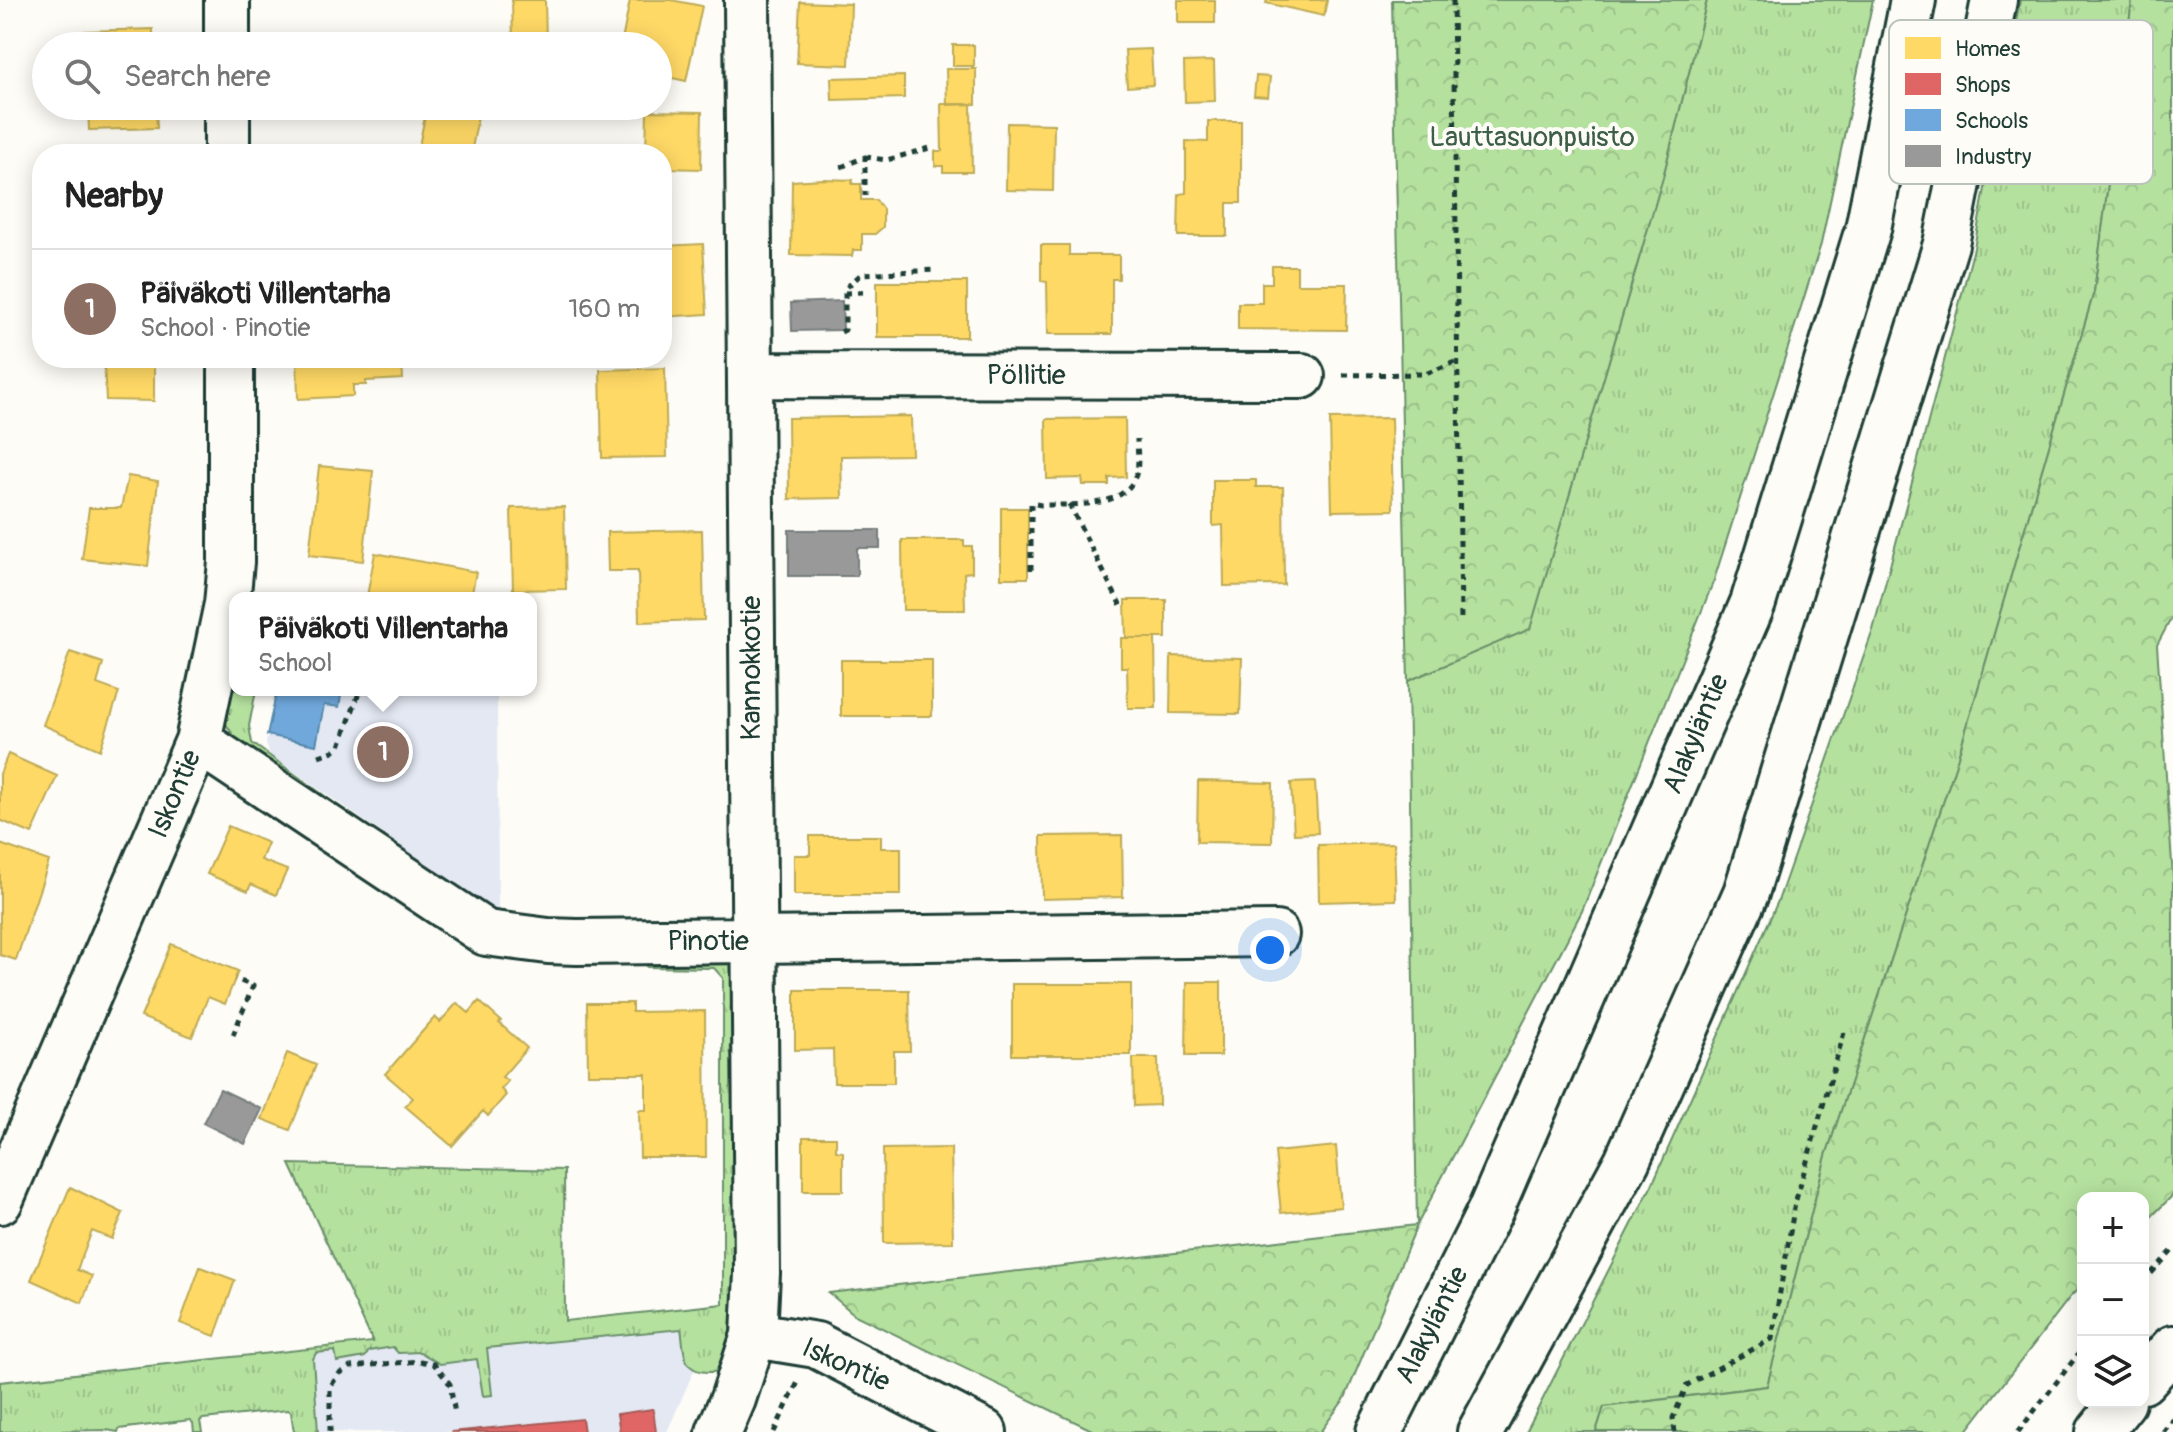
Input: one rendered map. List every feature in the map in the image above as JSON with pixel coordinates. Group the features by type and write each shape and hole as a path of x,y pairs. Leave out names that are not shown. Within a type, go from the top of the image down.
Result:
{"street":[{"path":"227,0 227,32"},
{"name":"Kannokkotie","path":"747,0 757,1273 754,1335"},
{"name":"Alakyläntie","path":"1909,20 1913,0"},
{"path":"1990,20 1994,0"},
{"path":"227,120 227,144"},
{"name":"Alakyläntie","path":"1379,1432 1490,1211 1753,603 1868,229 1889,122"},
{"path":"1480,1432 1627,1161 1746,893 1946,244 1958,184"},
{"name":"Iskontie","path":"0,1201 198,741 228,593 231,368"},
{"name":"Pöllitie","path":"750,375 1302,376"},
{"name":"Pinotie","path":"198,741 486,933 548,941 1276,934"},
{"path":"719,1432 754,1335"},
{"name":"Iskontie","path":"754,1335 816,1345 984,1432"},
{"path":"2149,1374 2173,1348"},
{"path":"2099,1432 2118,1408"}],"path":[{"path":"1453,0 1461,622"},
{"path":"841,167 865,157 887,160 933,147"},
{"path":"865,157 865,196"},
{"path":"832,336 845,330 845,289 861,274 936,270"},
{"path":"845,293 864,292"},
{"path":"1302,376 1425,374 1457,361"},
{"path":"1031,570 1031,503 1107,502 1122,494 1132,484 1138,468 1137,439"},
{"path":"1069,504 1122,608"},
{"path":"319,756 340,746 358,696"},
{"path":"233,1035 253,986 235,979"},
{"path":"1675,1432 1673,1418 1687,1385 1772,1339 1795,1203 1845,1029"},
{"path":"2149,1276 2173,1250"},
{"path":"774,1432 816,1345"},
{"path":"2018,1432 2077,1356"},
{"path":"330,1432 330,1387 339,1374 350,1367 420,1361 434,1364 450,1384 455,1414"},
{"path":"2163,1432 2173,1419"}],"shaded area":[{"path":"276,696 497,696 498,914 270,755 266,743"},
{"path":"723,1304 667,1432 313,1432 304,1349"}],"green space":[{"name":"Lauttasuonpuisto","path":"1392,0 1707,0 1663,177 1530,629 1408,681"},
{"path":"1707,0 1873,0 1821,244 1714,580 1582,911 1417,1225 1408,681 1530,628 1663,177"},
{"path":"2020,0 2132,0 2129,20 2016,20"},
{"path":"2132,0 2173,0 2173,615 2157,645 2173,878 2173,1195 2149,1219 2149,1192 2077,1192 2077,1290 1966,1432 1596,1432 1604,1407 1767,1386 1826,1156 1956,764 2094,292 2108,184 2153,184 2153,20 2129,20"},
{"path":"1986,184 2108,184 2094,292 1956,764 1826,1156 1767,1386 1604,1407 1596,1432 1526,1432 1652,1185 1778,901 1873,630 1974,248"},
{"path":"229,662 229,696 255,696 249,726 252,743 483,911 503,914 503,923 484,916 246,750 223,717"},
{"path":"725,960 735,968 739,1301 726,1370 707,1372 692,1368 685,1358 681,1329 487,1348 492,1395 483,1396 477,1359 440,1364 420,1352 398,1353 393,1347 369,1351 365,1357 337,1362 335,1351 316,1353 313,1359 318,1432 294,1432 288,1410 203,1419 200,1421 202,1432 194,1432 190,1420 119,1429 118,1432 0,1432 0,1382 373,1342 290,1164 564,1170 565,1321 723,1304 723,978 714,968 647,967 643,963"},
{"path":"1417,1225 1345,1398 1320,1432 1096,1432 855,1315 829,1293"}],"building: Homes":[{"path":"512,0 545,0 546,32 513,32"},
{"path":"630,0 671,0 702,6 686,81 672,78 672,32 624,32"},
{"path":"1178,0 1215,0 1215,23 1178,23"},
{"path":"1267,0 1327,0 1324,16 1266,3"},
{"path":"800,2 851,4 849,65 797,63"},
{"path":"153,29 153,32 85,31"},
{"path":"953,45 974,45 974,66 953,66"},
{"path":"1151,49 1153,85 1127,87 1125,50"},
{"path":"1214,61 1215,101 1185,102 1184,62"},
{"path":"946,69 976,69 976,104 947,105"},
{"path":"904,76 904,98 832,100 831,78"},
{"path":"1256,76 1270,77 1268,97 1254,96"},
{"path":"941,104 971,104 972,172 943,172 943,166 935,166 935,151 942,151"},
{"path":"672,111 702,112 701,169 672,168 672,144 646,144 647,120 672,120"},
{"path":"89,120 157,120 157,128 89,130"},
{"path":"424,120 477,120 473,144 419,144"},
{"path":"1208,121 1241,121 1241,203 1227,203 1227,236 1178,236 1179,194 1186,193 1186,141 1208,142"},
{"path":"1007,123 1054,124 1053,191 1006,190"},
{"path":"853,180 852,184 861,184 861,200 876,200 883,209 883,227 875,234 862,234 862,250 853,250 852,256 791,255 792,181"},
{"path":"703,244 707,314 672,316 672,246"},
{"path":"1041,245 1069,245 1069,255 1119,255 1119,279 1112,279 1112,334 1048,334 1047,282 1041,281"},
{"path":"1272,266 1297,266 1297,284 1347,284 1346,330 1238,329 1238,303 1262,303 1262,283 1272,283"},
{"path":"877,282 967,282 967,337 877,337"},
{"path":"104,368 154,368 154,401 106,400"},
{"path":"297,368 402,368 403,379 366,381 366,385 353,385 353,396 298,399"},
{"path":"665,368 667,457 602,458 600,370"},
{"path":"911,416 912,455 841,456 842,498 789,499 788,418"},
{"path":"1125,418 1126,477 1109,478 1109,485 1083,485 1082,478 1047,479 1046,419"},
{"path":"1391,418 1393,510 1332,511 1330,419"},
{"path":"319,466 373,471 363,561 309,555"},
{"path":"128,476 158,481 148,566 82,559 89,508 121,508"},
{"path":"1213,480 1256,480 1256,487 1283,487 1284,585 1224,586 1223,525 1213,526"},
{"path":"564,507 566,589 513,590 511,508"},
{"path":"1001,508 1028,508 1028,578 1001,578"},
{"path":"702,530 704,620 639,622 638,571 608,571 607,532"},
{"path":"902,540 964,540 964,546 972,546 972,572 964,573 965,610 903,610"},
{"path":"375,553 476,572 472,592 368,592"},
{"path":"1125,600 1166,600 1166,638 1126,638"},
{"path":"1121,638 1155,638 1156,708 1128,708 1127,667 1121,667"},
{"path":"70,652 103,663 97,684 119,692 100,750 43,725"},
{"path":"1171,656 1242,658 1240,714 1170,713"},
{"path":"841,660 932,660 932,716 841,716"},
{"path":"8,754 57,776 32,834 0,820 0,774"},
{"path":"1198,781 1273,783 1272,843 1197,842"},
{"path":"1315,782 1318,833 1294,834 1291,783"},
{"path":"228,826 268,843 261,860 287,870 276,895 251,884 248,891 207,874"},
{"path":"1122,835 1123,897 1042,899 1041,836"},
{"path":"810,836 881,836 881,848 901,848 901,895 794,895 794,855 810,855"},
{"path":"1394,843 1396,900 1319,902 1318,845"},
{"path":"0,844 49,861 16,960 0,955"},
{"path":"171,944 238,971 225,1004 208,997 192,1037 141,1017"},
{"path":"1187,982 1221,982 1221,1056 1186,1056"},
{"path":"1012,984 1131,984 1131,1055 1012,1055"},
{"path":"795,990 909,990 910,1051 894,1051 894,1083 834,1083 833,1049 795,1050"},
{"path":"479,1001 527,1048 502,1077 508,1081 501,1089 506,1095 488,1116 483,1111 452,1146 405,1106 413,1098 385,1074 435,1017 440,1022 457,1003 469,1013"},
{"path":"587,1003 632,1003 632,1012 705,1011 706,1157 640,1157 639,1110 646,1110 646,1074 588,1074"},
{"path":"287,1053 316,1065 290,1130 262,1119"},
{"path":"1133,1058 1158,1058 1159,1105 1134,1106"},
{"path":"803,1137 836,1137 836,1151 843,1152 843,1191 803,1191"},
{"path":"1336,1146 1341,1207 1281,1213 1275,1152"},
{"path":"951,1148 953,1242 884,1243 883,1149"},
{"path":"70,1187 123,1213 112,1239 92,1231 77,1270 92,1276 82,1303 31,1280"},
{"path":"200,1267 235,1280 215,1336 180,1323"}],"building: Shops":[{"path":"653,1409 656,1432 620,1432 617,1414"},
{"path":"582,1419 584,1432 451,1432"}],"building: Schools":[{"path":"276,696 341,696 339,707 324,705 316,745 267,735"}],"building: Industry":[{"path":"842,301 843,330 792,331 791,303"},
{"path":"789,530 880,530 880,548 857,548 857,576 789,576"},
{"path":"220,1089 262,1109 245,1144 203,1123"}],"place":[{"name":"Päiväkoti Villentarha","path":"383,752"}]}
